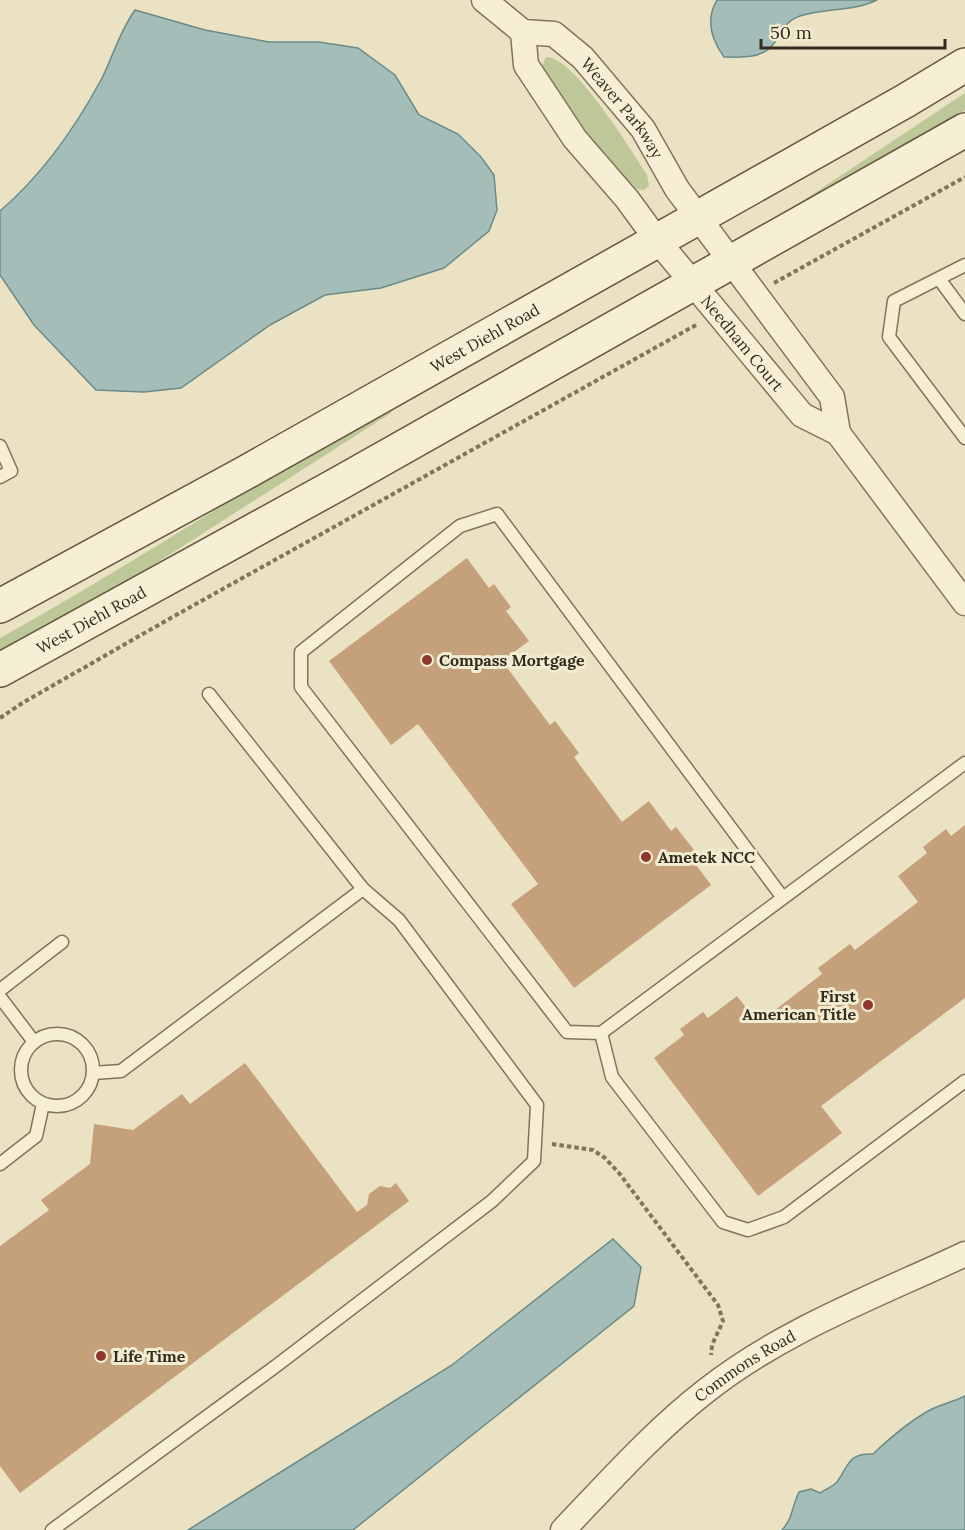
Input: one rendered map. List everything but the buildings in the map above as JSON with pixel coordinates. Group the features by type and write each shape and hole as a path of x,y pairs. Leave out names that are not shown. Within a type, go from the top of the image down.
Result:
{"street":[{"path":"484,0 523,32 526,65 575,139 627,199 657,240"},
{"name":"Weaver Parkway","path":"523,32 554,34 583,58 643,129 677,189 698,218"},
{"name":"West Diehl Road","path":"0,606 243,474 965,65"},
{"name":"West Diehl Road","path":"0,670 338,484 965,130"},
{"name":"Needham Court","path":"698,218 732,260 832,398 838,433"},
{"name":"Needham Court","path":"657,240 802,414 838,433 965,603"},
{"name":"Commons Road","path":"563,1530 676,1415 741,1365 813,1325 965,1254"}],"lane":[{"path":"965,265 940,280 894,301 889,337 965,438"},
{"path":"940,280 965,314"},
{"path":"0,446 11,471 0,477"},
{"path":"783,898 496,514 460,526 302,652 301,687 567,1032 601,1033 783,898 965,763"},
{"path":"52,1530 276,1366 492,1201 534,1161 537,1106 399,920 363,890 209,694"},
{"path":"93,1073 121,1071 363,890"},
{"path":"0,990 62,942"},
{"path":"0,997 34,1042"},
{"path":"56,1033 69,1035 87,1050 93,1073 89,1087 81,1097 70,1104 58,1106 43,1104 32,1097 22,1081 21,1060 34,1042 44,1035 56,1033"},
{"path":"601,1033 612,1077 723,1222 748,1230 784,1217 965,1080"},
{"path":"0,1164 36,1137 43,1104"}],"path":[{"path":"755,293 850,243 965,177"},
{"path":"0,718 170,619 719,313"},
{"path":"552,1144 592,1150 619,1173 718,1305 723,1320 712,1345 711,1355"}],"green space":[{"path":"546,57 558,61 571,72 616,127 647,175 649,186 644,190 637,189 574,116 542,66"},
{"path":"965,93 965,110 928,137 791,215 789,210"},
{"path":"388,406 391,413 69,619 0,653 0,638 98,582"}],"water":[{"path":"717,0 877,0 868,4 800,16 784,27 773,45 764,52 753,56 724,57 711,29 711,15"},
{"path":"135,10 205,30 269,42 319,42 358,48 395,75 419,115 458,134 481,157 494,175 497,210 489,231 444,268 381,288 325,295 270,325 181,388 144,392 96,390 34,325 0,275 0,211 43,167 80,116 101,80"},
{"path":"613,1239 641,1267 634,1306 353,1530 188,1530 452,1365"},
{"path":"965,1396 965,1530 782,1530 799,1492 811,1489 820,1493 827,1489 837,1482 854,1458 873,1454 900,1430 922,1415"}],"place":[{"name":"Compass Mortgage","path":"427,660"},
{"name":"Ametek NCC","path":"646,857"},
{"name":"First American Title","path":"868,1005"},
{"name":"Life Time","path":"101,1356"}]}
